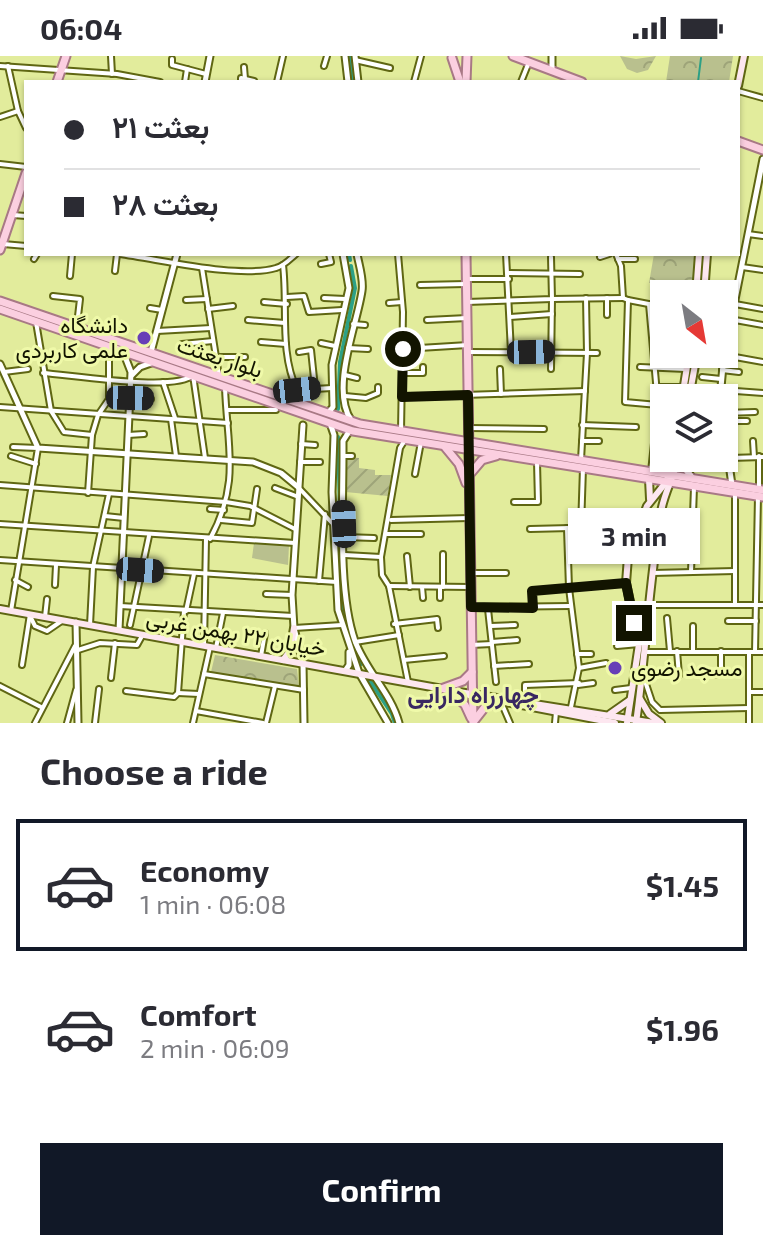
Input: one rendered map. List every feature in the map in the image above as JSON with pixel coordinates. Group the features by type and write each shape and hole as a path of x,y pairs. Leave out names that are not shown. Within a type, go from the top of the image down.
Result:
{"main road":[{"path":"58,80 64,56"},
{"path":"462,80 450,57 466,56 463,80"},
{"path":"513,56 577,80"},
{"path":"740,80 744,56"},
{"path":"740,142 763,150"},
{"path":"0,246 6,218 24,175"},
{"path":"466,256 470,694 473,723"},
{"path":"697,280 699,256"},
{"path":"705,280 707,256"},
{"name":"بلوار بعثت","path":"1,305 109,348 225,387 294,401 351,425"},
{"name":"بلوار بعثت","path":"1,305 36,322 150,353 219,377 330,422 442,444 453,439 501,455 537,462 582,464"},
{"path":"684,384 687,369"},
{"path":"453,439 469,428"},
{"name":"بلوار بعثت","path":"401,436 421,442 469,446 670,478 693,487 761,490"},
{"path":"442,444 459,464 469,489"},
{"path":"469,489 476,465 501,455"},
{"path":"648,504 650,475 654,472"},
{"path":"661,723 636,698 634,687 639,644 626,583 636,532 648,504 670,478 670,472"},
{"path":"632,721 643,676 661,513 672,472"},
{"path":"685,472 693,487"},
{"path":"630,610 637,614 651,605"},
{"name":"خیابان ۲۲ بهمن غربی","path":"0,609 470,694"},
{"path":"283,660 290,651 294,628"},
{"path":"472,672 463,681 444,689 465,705 473,723"},
{"path":"470,694 525,701 609,721 654,723"},
{"path":"470,694 556,712 570,712"},
{"path":"609,721 636,698"},
{"path":"473,723 485,707 501,702"}],"street":[{"path":"111,56 112,74"},
{"path":"205,80 210,56"},
{"path":"277,80 283,56"},
{"path":"324,66 327,56"},
{"path":"345,56 348,80"},
{"path":"415,80 421,56"},
{"path":"552,56 552,71"},
{"path":"358,80 355,58 390,68"},
{"path":"172,59 172,65 206,74"},
{"path":"522,80 529,62"},
{"path":"0,66 112,74 130,79"},
{"path":"8,66 24,124"},
{"path":"243,80 244,67"},
{"path":"185,80 187,69"},
{"path":"740,89 763,98"},
{"path":"0,117 18,111"},
{"path":"738,288 763,159"},
{"path":"0,164 24,170"},
{"path":"754,200 763,201"},
{"path":"748,234 763,236"},
{"path":"0,246 24,246"},
{"path":"70,276 72,256"},
{"path":"115,271 119,256"},
{"path":"130,256 202,268 275,269 293,256"},
{"path":"150,353 176,256"},
{"path":"321,264 331,262 330,256"},
{"path":"328,413 333,407 335,346 349,288 343,256"},
{"path":"358,256 363,289 348,348 345,408 351,425 343,441 348,604 355,642 395,710 399,723"},
{"path":"398,256 403,349 401,436 390,520 381,557 391,617 399,635 408,682"},
{"path":"506,256 511,352"},
{"path":"551,257 551,369"},
{"path":"635,259 617,257 625,299 625,402 650,404"},
{"path":"345,265 359,262"},
{"path":"283,265 287,297 286,344 292,380 297,390 294,401"},
{"path":"742,267 763,270"},
{"path":"202,268 219,377"},
{"path":"420,285 551,272 580,274"},
{"path":"647,294 650,317"},
{"path":"53,296 80,299 75,332"},
{"path":"287,297 304,296 309,312 342,310"},
{"path":"324,298 345,299"},
{"path":"581,528 586,298"},
{"path":"607,298 607,315"},
{"path":"467,302 607,298 648,303"},
{"path":"186,300 207,299"},
{"path":"264,302 287,304"},
{"path":"389,303 402,302"},
{"path":"738,305 763,309"},
{"path":"208,309 233,306"},
{"path":"150,308 162,310"},
{"path":"510,317 552,314"},
{"path":"427,320 467,318"},
{"path":"248,320 285,323"},
{"path":"738,321 763,325"},
{"path":"36,322 51,411 64,432 92,435"},
{"path":"353,324 365,325"},
{"path":"157,331 211,328"},
{"path":"182,344 213,341"},
{"path":"261,342 286,344"},
{"path":"321,343 335,346"},
{"path":"403,349 429,347 597,353"},
{"path":"88,493 92,435 98,415 109,399 109,348"},
{"path":"348,348 368,349"},
{"path":"299,352 311,350 315,388"},
{"path":"119,630 130,398 130,364 124,353"},
{"path":"216,357 245,357"},
{"path":"393,357 403,357"},
{"path":"738,358 763,362"},
{"path":"130,380 137,369 154,362"},
{"path":"0,364 38,448 11,611"},
{"path":"402,373 423,373 423,367"},
{"path":"640,367 650,368"},
{"path":"657,384 657,368 687,369"},
{"path":"4,372 28,369"},
{"path":"500,369 501,394"},
{"path":"721,384 722,370 739,372"},
{"path":"43,373 163,382 184,381 193,375 205,458"},
{"path":"345,375 357,378"},
{"path":"702,377 721,379"},
{"path":"283,382 292,380"},
{"path":"163,382 174,419 176,456"},
{"path":"210,647 204,612 208,539 224,510 232,459 225,387"},
{"path":"345,396 366,398 378,393 378,387"},
{"path":"297,390 332,388"},
{"path":"402,397 585,391"},
{"path":"738,391 763,393"},
{"path":"130,398 151,399"},
{"path":"0,407 228,423"},
{"path":"226,410 276,410"},
{"path":"738,413 755,412"},
{"path":"738,421 747,421"},
{"path":"330,422 334,435 337,582 350,662 345,671"},
{"path":"303,425 296,496 292,595 294,628 303,663 304,723"},
{"path":"582,425 636,427"},
{"path":"469,428 544,429"},
{"path":"128,435 144,434"},
{"path":"582,441 599,441"},
{"path":"753,441 759,457 761,490 756,541 755,652"},
{"path":"415,474 421,442"},
{"path":"301,444 315,445"},
{"path":"13,447 232,459 267,466 298,487 334,526"},
{"path":"11,456 36,464"},
{"path":"343,456 352,456"},
{"path":"738,458 759,457"},
{"path":"300,462 320,462"},
{"path":"514,502 538,502 537,462"},
{"path":"732,472 735,605"},
{"path":"0,485 226,502 255,509 295,529"},
{"path":"691,572 693,487"},
{"path":"275,488 296,496"},
{"path":"221,520 252,523 257,489"},
{"path":"90,625 93,567 109,494"},
{"path":"648,504 656,506 661,513"},
{"path":"210,509 224,510"},
{"path":"319,581 325,514"},
{"path":"105,516 124,518"},
{"path":"390,520 469,518"},
{"path":"0,524 295,543"},
{"path":"530,529 611,527 636,532"},
{"path":"567,528 570,606 579,668 570,712"},
{"path":"387,534 421,534"},
{"path":"130,625 149,536"},
{"path":"344,537 374,538"},
{"path":"756,541 763,542"},
{"path":"440,598 443,554"},
{"path":"345,555 381,557"},
{"path":"407,556 410,587"},
{"path":"0,560 337,582"},
{"path":"55,585 56,565"},
{"path":"656,573 735,571"},
{"path":"756,572 763,573"},
{"path":"470,573 506,573"},
{"path":"178,693 185,611 194,574"},
{"path":"15,580 28,587"},
{"path":"533,608 532,591 626,583"},
{"path":"422,587 423,598"},
{"path":"387,590 470,587"},
{"path":"266,594 292,595"},
{"path":"45,617 47,599"},
{"path":"651,605 763,605"},
{"path":"120,606 293,616"},
{"path":"471,607 570,606"},
{"path":"488,609 496,682"},
{"path":"193,723 210,647 223,613"},
{"path":"30,614 41,630 55,628 63,620"},
{"path":"22,665 30,614"},
{"path":"667,618 679,675"},
{"path":"394,624 437,619 438,628"},
{"path":"728,621 756,621"},
{"path":"76,622 78,723"},
{"path":"294,628 342,625"},
{"path":"491,626 515,625"},
{"path":"693,626 693,651"},
{"path":"261,656 265,633"},
{"path":"35,723 75,649 100,643 137,645 143,634"},
{"path":"355,642 399,635"},
{"path":"471,645 517,640"},
{"path":"111,678 115,643"},
{"path":"617,646 639,644"},
{"path":"348,647 388,723"},
{"path":"710,675 721,674 721,651"},
{"path":"644,652 763,652"},
{"path":"749,652 749,723"},
{"path":"577,654 591,654"},
{"path":"404,660 444,656"},
{"path":"579,668 606,663"},
{"path":"494,666 529,664"},
{"path":"204,674 304,690"},
{"path":"643,676 652,702 660,710 749,708"},
{"path":"525,701 525,685 593,683"},
{"path":"196,711 264,723 275,685"},
{"path":"0,686 41,707"},
{"path":"615,690 634,687"},
{"path":"67,723 76,689"},
{"path":"95,723 99,689"},
{"path":"126,691 174,697 178,693 200,694"},
{"path":"749,692 763,692"},
{"path":"501,702 510,723"},
{"path":"555,723 556,712"}],"green space":[{"path":"620,56 636,59 656,56 648,70 637,73 627,69"},
{"path":"670,56 733,56 729,80 666,80"},
{"path":"654,256 711,256 709,280 650,280 649,283"},
{"path":"346,457 359,458 359,468 375,470 375,475 391,475 388,496 345,492"},
{"path":"254,543 289,545 288,565 252,558"},
{"path":"215,655 297,669 299,687 211,672"}],"waterway":[{"path":"350,56 353,80"},
{"path":"698,80 701,58"},
{"path":"349,256 350,260"},
{"path":"338,409 340,362 355,288 351,266"},
{"path":"338,437 343,618"},
{"path":"355,653 361,664"},
{"path":"370,681 395,723"}],"place":[{"name":"دانشگاه علمی کاربردی","path":"144,338"},
{"name":"مسجد رضوی","path":"615,668"}],"district":[{"name":"چهارراه دارایی","path":"473,695"}],"route":[{"path":"403,349 402,397 468,395 471,607 533,608 532,591 626,583 634,623"}]}
